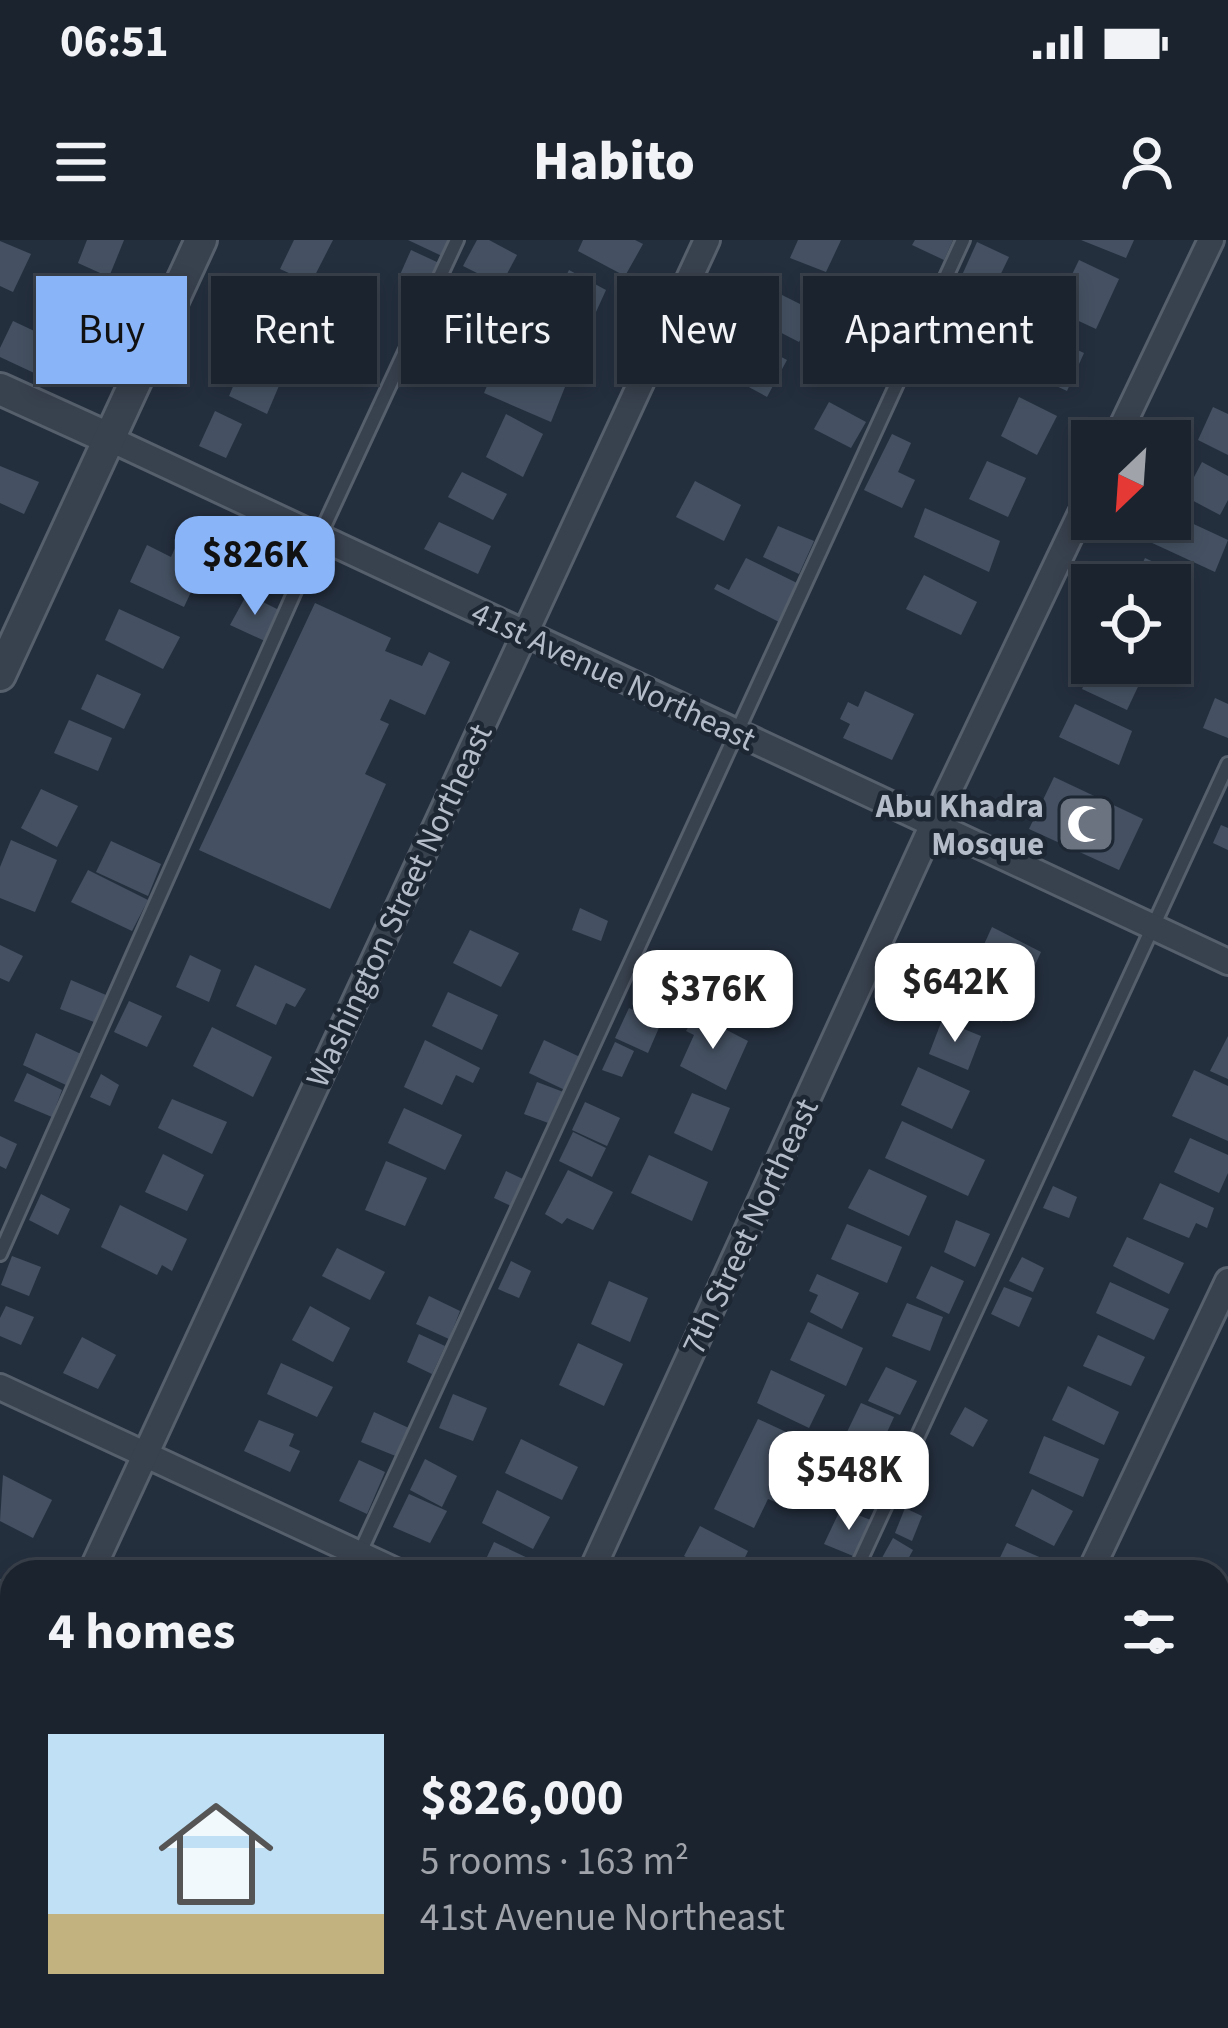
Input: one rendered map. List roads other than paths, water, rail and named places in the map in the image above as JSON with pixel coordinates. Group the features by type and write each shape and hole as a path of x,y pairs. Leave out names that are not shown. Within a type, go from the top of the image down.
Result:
{"street":[{"path":"0,675 201,240"},
{"name":"Washington Street Northeast","path":"96,1560 707,240"},
{"path":"1125,420 1210,240"},
{"name":"41st Avenue Northeast","path":"0,389 1228,962"},
{"name":"7th Street Northeast","path":"596,1560 1071,534"},
{"path":"1096,1560 1228,1280"},
{"path":"0,1388 143,1454 349,1560"}],"lane":[{"path":"0,1254 457,240"},
{"path":"356,1560 963,240"},
{"path":"860,1560 1228,764"}],"place":[{"name":"Abu Khadra Mosque","path":"1086,824"}]}
